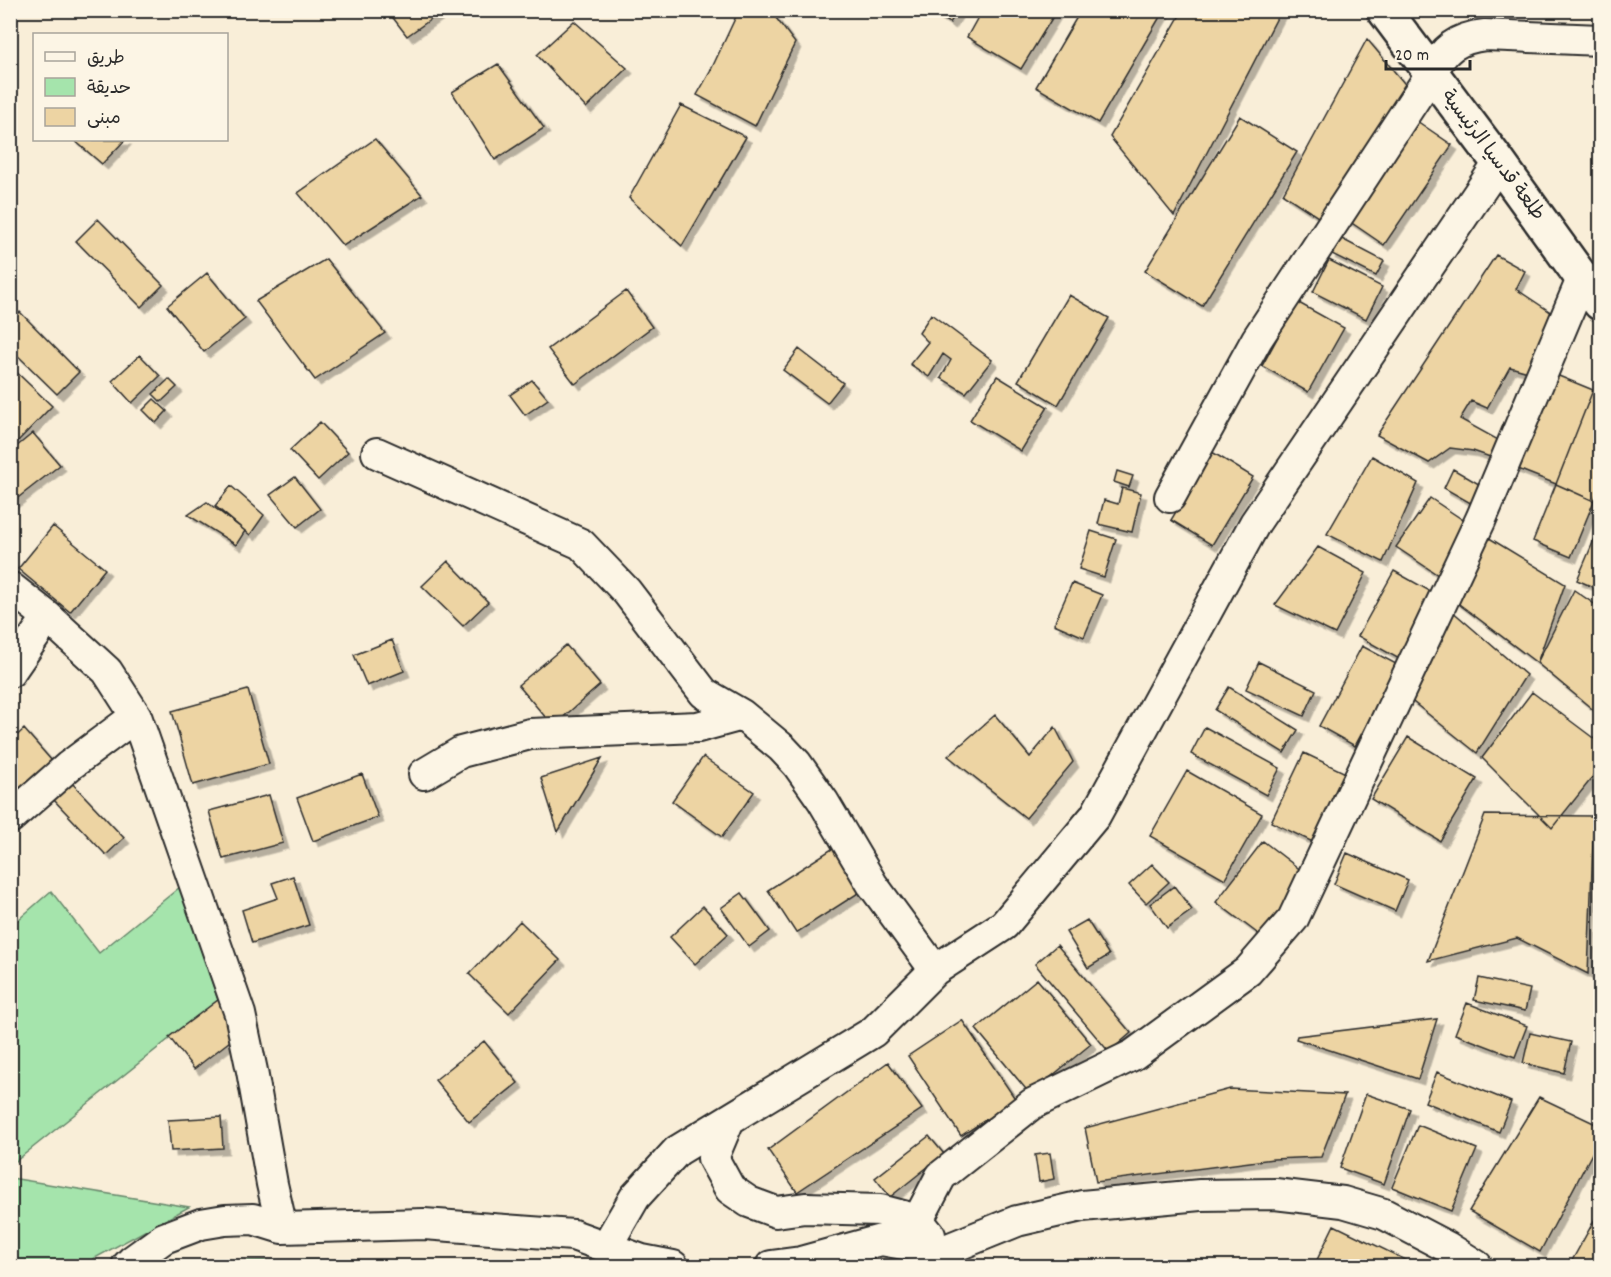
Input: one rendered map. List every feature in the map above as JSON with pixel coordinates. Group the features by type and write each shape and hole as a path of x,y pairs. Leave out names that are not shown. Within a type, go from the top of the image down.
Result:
{"main road":[{"name":"طلعة قدسيا الرئيسية","path":"1384,10 1499,163 1591,291"}],"street":[{"path":"1170,497 1257,339 1446,51 1458,42 1485,35 1600,40"},
{"path":"606,1247 635,1197 677,1151 873,1032 935,970 1004,925 1095,816 1255,523 1499,163"},
{"path":"918,1220 941,1176 1032,1104 1133,1055 1248,971 1293,919 1591,291"},
{"path":"377,453 581,544 627,592 704,693 742,715 782,748 797,764 823,801 873,884 935,970"},
{"path":"10,587 48,617 107,671 136,716 240,1014 282,1228"},
{"path":"10,672 48,617"},
{"path":"424,774 461,752 530,734 698,727 742,715"},
{"path":"10,818 69,766 136,716"},
{"path":"729,1120 713,1158 730,1190 749,1202 776,1212 805,1208 880,1210 918,1220 944,1259"},
{"path":"771,1266 801,1262 881,1240 944,1259 1017,1221 1082,1206 1200,1195 1275,1194 1343,1202 1384,1214 1443,1257 1477,1266"},
{"path":"127,1266 164,1238 201,1224 253,1219 282,1228 424,1224 573,1235 642,1260 673,1266"}],"green space":[{"path":"180,887 218,1000 11,1165 11,926 51,891 99,953"},
{"path":"10,1178 189,1207 93,1259 88,1266 11,1266"},
{"path":"343,1260 448,1266 217,1266 221,1261"}],"building":[{"path":"387,10 444,10 407,36"},
{"path":"739,10 770,10 795,43 755,126 697,95"},
{"path":"930,10 958,10 950,23"},
{"path":"982,10 1057,10 1021,69 967,37"},
{"path":"1081,10 1164,10 1098,123 1036,87"},
{"path":"1183,10 1281,10 1174,216 1110,137"},
{"path":"574,21 627,68 586,108 537,55"},
{"path":"1367,39 1409,89 1324,221 1283,194"},
{"path":"498,64 544,128 495,160 452,92"},
{"path":"681,105 746,137 682,246 629,198"},
{"path":"1240,116 1297,152 1202,306 1145,271"},
{"path":"1414,119 1452,145 1384,245 1346,219"},
{"path":"375,139 422,195 343,246 298,193"},
{"path":"75,141 124,141 102,164"},
{"path":"98,219 163,285 141,307 76,241"},
{"path":"1338,237 1384,261 1376,276 1330,253"},
{"path":"1496,255 1525,271 1516,289 1558,317 1532,373 1510,367 1487,408 1471,401 1460,419 1502,442 1496,459 1473,451 1450,448 1429,463 1377,435"},
{"path":"326,259 385,333 315,380 256,301"},
{"path":"1329,260 1382,287 1366,319 1313,292"},
{"path":"207,273 245,319 204,352 167,306"},
{"path":"626,291 652,327 575,384 548,349"},
{"path":"1069,295 1109,318 1058,405 1018,381"},
{"path":"1297,302 1344,328 1308,392 1262,366"},
{"path":"20,312 79,372 57,394 10,348 10,321"},
{"path":"931,314 992,360 966,393 941,378 951,360 943,354 929,377 910,364 928,342 919,333"},
{"path":"799,349 843,383 827,403 783,370"},
{"path":"140,355 160,376 132,403 112,381"},
{"path":"10,366 52,406 16,443 10,438"},
{"path":"1549,372 1593,390 1556,484 1513,467"},
{"path":"997,376 1048,407 1021,451 970,420"},
{"path":"169,379 177,387 161,402 153,394"},
{"path":"532,380 548,399 525,415 510,395"},
{"path":"1593,390 1600,393 1600,485 1594,501 1556,484"},
{"path":"154,399 167,411 156,423 143,410"},
{"path":"320,422 348,452 318,480 290,450"},
{"path":"33,433 60,465 10,504 10,452"},
{"path":"1212,452 1253,477 1212,545 1171,520"},
{"path":"1372,456 1418,483 1383,562 1327,534"},
{"path":"1453,469 1484,487 1474,505 1444,488"},
{"path":"1117,471 1133,476 1129,487 1114,482"},
{"path":"295,477 320,509 297,527 270,495"},
{"path":"1556,484 1594,501 1571,557 1533,541"},
{"path":"231,486 264,515 250,535 215,506"},
{"path":"1122,488 1141,493 1132,532 1098,524 1104,500 1118,504"},
{"path":"1430,498 1472,526 1438,575 1396,547"},
{"path":"207,502 245,531 236,545 188,515"},
{"path":"53,526 105,569 70,612 18,569"},
{"path":"1600,526 1600,590 1577,580"},
{"path":"1091,531 1116,539 1104,577 1079,569"},
{"path":"1486,536 1565,584 1537,663 1455,601"},
{"path":"1318,547 1366,573 1335,634 1275,605"},
{"path":"448,561 488,602 463,626 422,586"},
{"path":"1394,571 1437,595 1401,660 1358,636"},
{"path":"1072,583 1102,595 1084,637 1054,624"},
{"path":"1574,590 1600,608 1600,706 1597,713 1537,663"},
{"path":"1451,610 1526,675 1477,753 1408,698"},
{"path":"392,640 404,671 367,686 354,655"},
{"path":"566,645 600,685 553,726 518,685"},
{"path":"1362,646 1398,665 1355,746 1319,726"},
{"path":"1259,662 1316,690 1304,716 1246,689"},
{"path":"1229,687 1298,730 1284,753 1215,710"},
{"path":"248,690 269,764 193,785 172,711"},
{"path":"1532,692 1600,743 1600,768 1552,828 1482,758"},
{"path":"995,715 1030,757 1055,727 1073,762 1026,818 948,756"},
{"path":"1205,727 1280,768 1266,795 1191,754"},
{"path":"24,729 52,761 10,798 10,742"},
{"path":"1408,737 1477,779 1440,841 1371,799"},
{"path":"1304,753 1352,776 1319,845 1271,822"},
{"path":"703,757 754,792 722,837 672,801"},
{"path":"602,758 558,832 541,778"},
{"path":"1187,771 1262,814 1225,879 1150,836"},
{"path":"362,774 378,817 313,841 297,798"},
{"path":"71,782 124,838 106,855 53,799"},
{"path":"269,795 283,843 223,859 209,811"},
{"path":"1485,815 1594,816 1588,974 1517,938 1428,961"},
{"path":"1263,841 1307,875 1261,936 1216,902"},
{"path":"835,847 863,890 796,933 768,890"},
{"path":"1347,853 1408,880 1395,911 1334,884"},
{"path":"1152,864 1169,882 1146,903 1129,885"},
{"path":"293,876 309,925 252,943 242,910 278,898 272,883"},
{"path":"1174,886 1192,910 1167,928 1150,904"},
{"path":"742,893 770,931 749,947 721,908"},
{"path":"703,906 728,934 695,964 670,937"},
{"path":"1087,920 1109,955 1088,968 1066,932"},
{"path":"520,921 560,960 509,1013 469,974"},
{"path":"1057,945 1131,1033 1109,1052 1035,964"},
{"path":"1479,978 1530,989 1525,1011 1474,1000"},
{"path":"1037,979 1091,1044 1030,1094 976,1029"},
{"path":"218,1000 243,1031 194,1069 169,1037"},
{"path":"1467,1003 1527,1026 1515,1057 1455,1034"},
{"path":"1437,1019 1418,1079 1296,1039 1297,1036"},
{"path":"962,1020 1016,1100 961,1136 908,1056"},
{"path":"1530,1033 1571,1042 1564,1073 1523,1063"},
{"path":"484,1041 518,1083 469,1122 435,1080"},
{"path":"888,1062 922,1109 797,1192 768,1150"},
{"path":"1437,1072 1511,1102 1499,1132 1425,1102"},
{"path":"1230,1089 1345,1095 1321,1157 1273,1159 1096,1182 1085,1128"},
{"path":"1366,1094 1410,1109 1384,1184 1340,1168"},
{"path":"1539,1097 1600,1126 1600,1138 1540,1252 1469,1211"},
{"path":"221,1117 223,1148 171,1151 168,1120"},
{"path":"1418,1125 1477,1149 1451,1211 1392,1187"},
{"path":"929,1136 944,1154 890,1197 875,1178"},
{"path":"1050,1153 1054,1179 1039,1182 1035,1155"},
{"path":"1600,1210 1600,1266 1569,1266"},
{"path":"1334,1225 1408,1261 1405,1266 1314,1266"}]}
